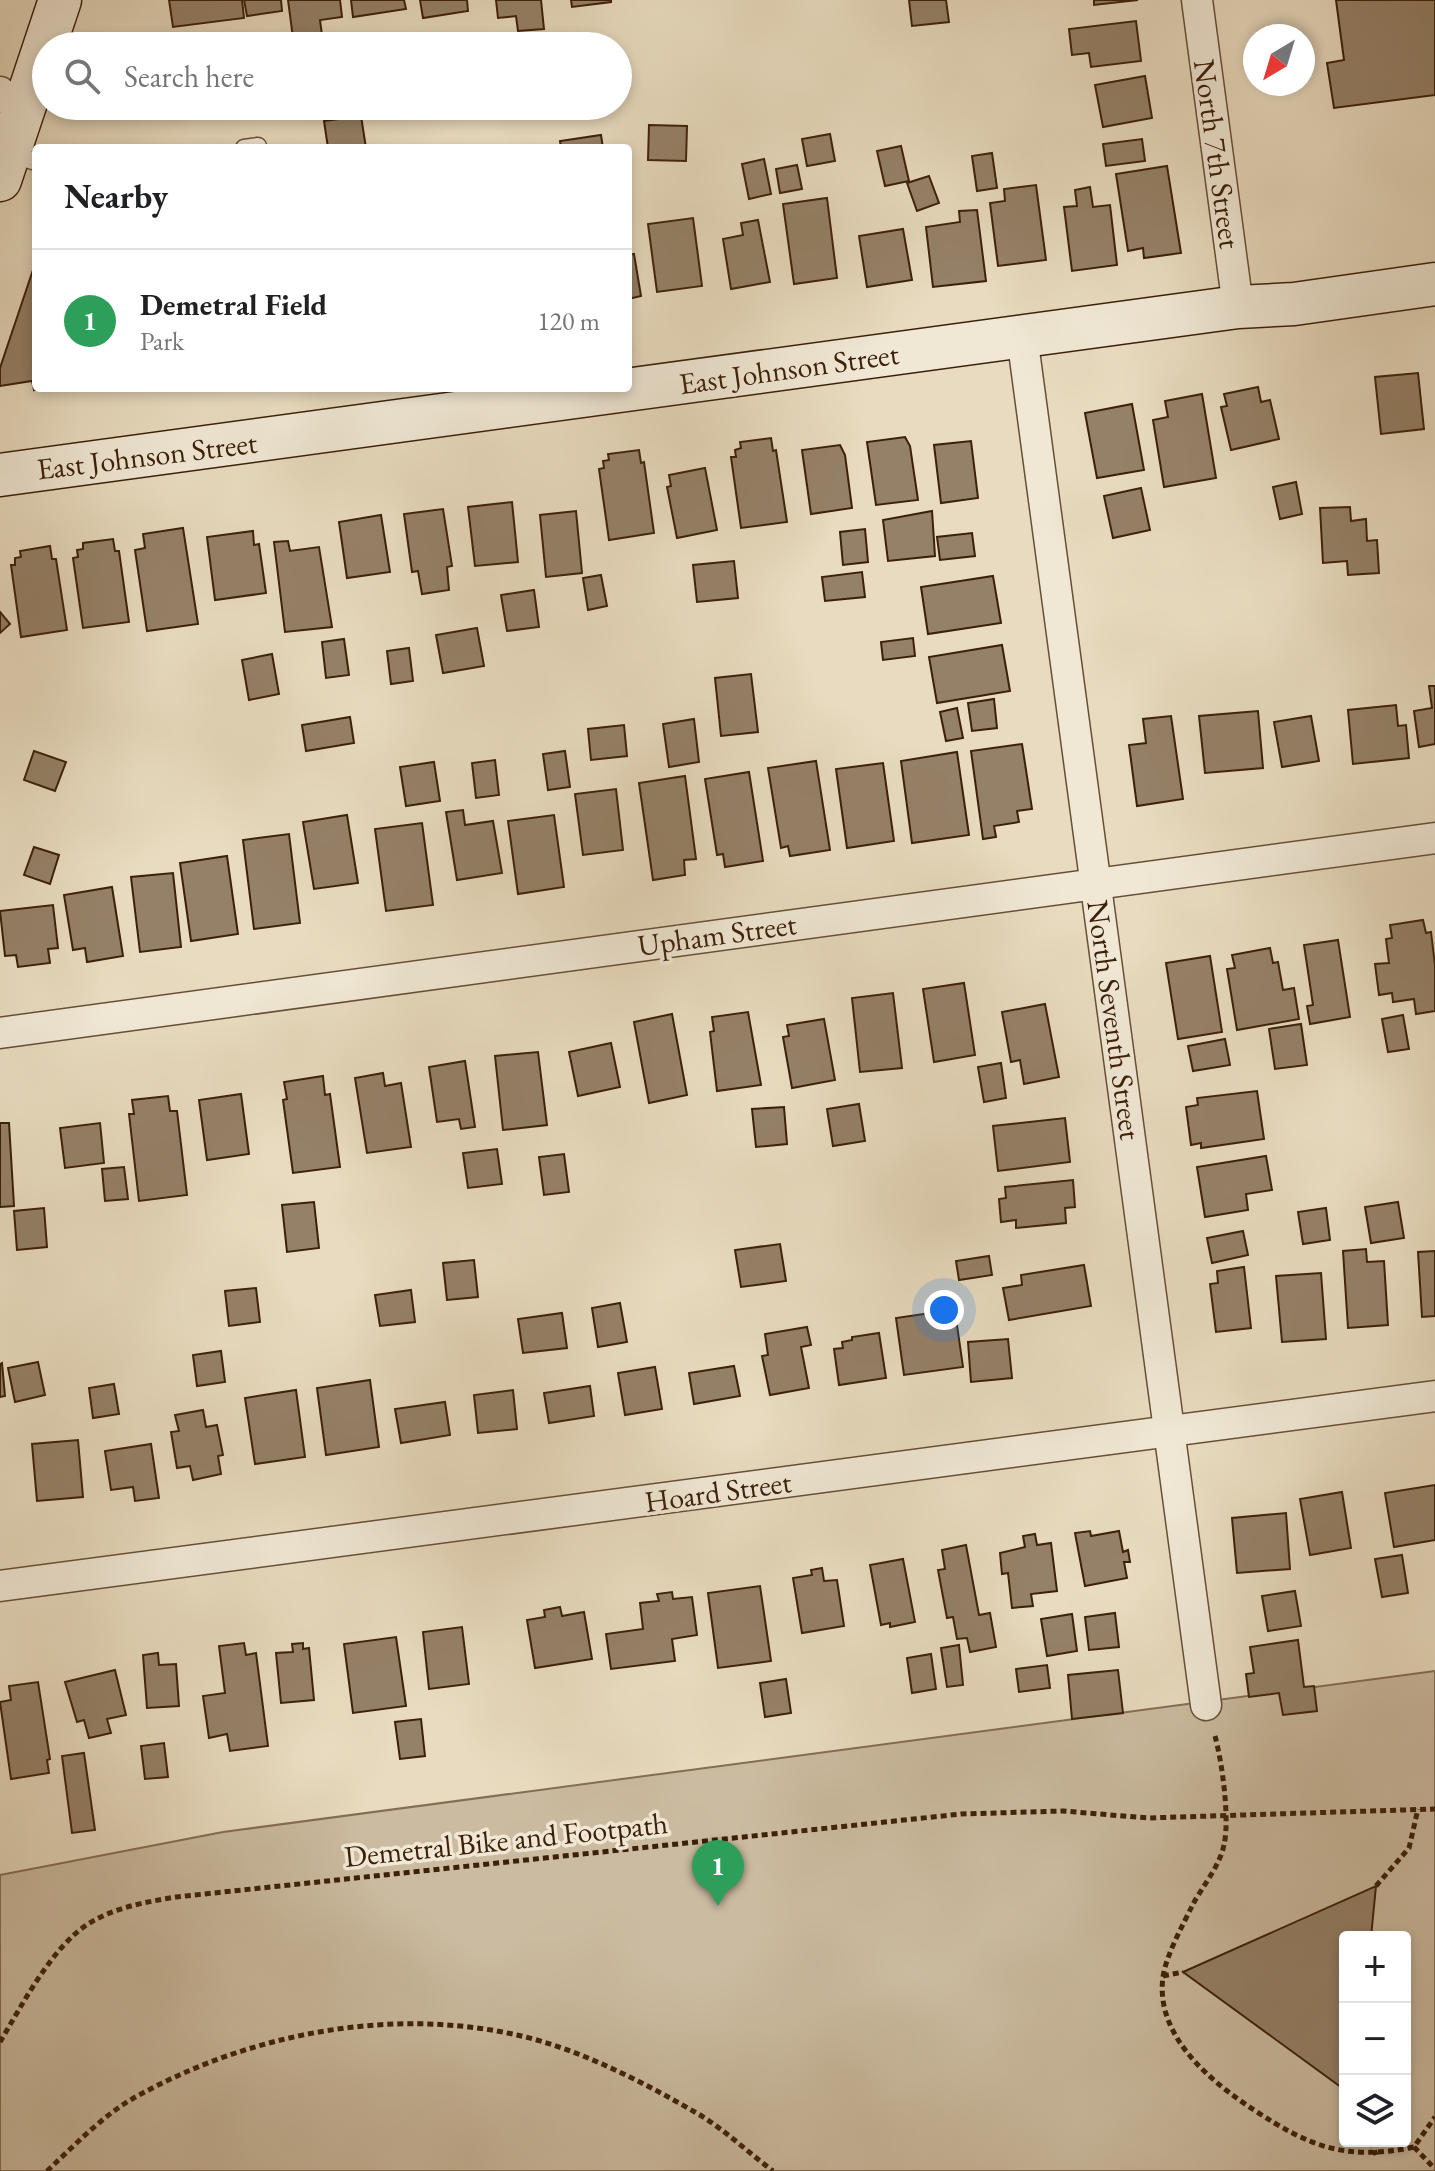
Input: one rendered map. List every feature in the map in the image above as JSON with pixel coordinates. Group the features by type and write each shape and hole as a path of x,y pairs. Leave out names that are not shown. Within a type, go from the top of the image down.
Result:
{"street":[{"path":"45,32 60,0"},
{"name":"North 7th Street","path":"1197,0 1238,307"},
{"path":"15,165 11,102 32,58"},
{"name":"East Johnson Street","path":"632,389 1238,307 1294,304 1435,284"},
{"name":"North Seventh Street","path":"1022,336 1206,1705"},
{"name":"East Johnson Street","path":"0,475 610,392"},
{"name":"Upham Street","path":"0,1033 1435,838"},
{"name":"Hoard Street","path":"0,1586 1435,1396"}],"path":[{"path":"1206,1705 1217,1743 1225,1813 1224,1846 1191,1908 1163,1976 1163,2013 1177,2042 1211,2076 1292,2134 1335,2152 1376,2155 1414,2147 1435,2117"},
{"path":"1376,1886 1409,1848 1418,1809"},
{"name":"Demetral Bike and Footpath","path":"0,2042 50,1963 87,1924 128,1906 152,1901 961,1814 1063,1811 1148,1818 1225,1813 1435,1809"},
{"path":"1163,1976 1183,1972"},
{"path":"47,2171 85,2135 139,2095 219,2059 321,2030 426,2023 519,2035 608,2067 703,2117 773,2171"},
{"path":"1373,2147 1376,2155"},
{"path":"1414,2147 1435,2169"}],"shaded area":[{"path":"1435,1671 1435,2171 0,2171 0,1875 223,1832"}],"building":[{"path":"169,0 242,0 244,18 173,27"},
{"path":"244,0 281,0 282,11 247,16"},
{"path":"288,0 340,0 342,17 320,20 322,32 292,32"},
{"path":"351,0 404,0 406,9 353,17"},
{"path":"420,0 467,0 468,11 423,18"},
{"path":"496,0 541,0 544,29 518,31 516,16 498,18"},
{"path":"571,0 611,0 611,2 572,7"},
{"path":"909,0 946,0 949,22 912,26"},
{"path":"1094,0 1138,0 1094,5"},
{"path":"1336,0 1435,0 1435,95 1334,108 1327,63 1344,60"},
{"path":"1136,21 1141,61 1091,67 1089,53 1072,55 1069,29"},
{"path":"1145,76 1152,118 1103,127 1095,85"},
{"path":"362,120 365,144 327,144 324,121"},
{"path":"649,125 687,126 686,161 648,160"},
{"path":"830,134 835,161 807,166 802,139"},
{"path":"601,135 602,144 560,144 560,141"},
{"path":"1142,139 1145,161 1106,166 1103,144"},
{"path":"901,146 909,181 885,186 877,151"},
{"path":"992,153 997,188 977,191 972,156"},
{"path":"764,159 771,194 749,199 742,164"},
{"path":"797,165 802,189 780,193 776,169"},
{"path":"1167,166 1181,253 1144,258 1143,248 1128,251 1116,174"},
{"path":"929,176 939,203 917,211 907,183"},
{"path":"1036,185 1046,260 998,266 990,203 1005,201 1004,189"},
{"path":"1090,187 1093,207 1110,205 1117,265 1072,271 1064,207 1077,206 1075,190"},
{"path":"827,198 837,278 794,284 783,204"},
{"path":"977,210 986,281 933,287 926,227 960,222 959,211"},
{"path":"693,218 702,286 657,292 648,224"},
{"path":"758,220 770,282 731,289 723,239 743,235 741,223"},
{"path":"903,229 912,280 867,287 859,236"},
{"path":"632,254 641,296 632,298"},
{"path":"32,273 32,381 0,386 0,368"},
{"path":"1418,373 1424,429 1381,434 1375,377"},
{"path":"1258,387 1261,402 1270,400 1279,439 1231,450 1221,407 1227,406 1224,394"},
{"path":"1202,394 1216,478 1164,487 1153,420 1168,417 1165,401"},
{"path":"1132,404 1144,470 1097,478 1085,413"},
{"path":"905,437 910,446 918,500 876,505 867,442"},
{"path":"771,438 773,451 776,450 787,522 741,528 731,457 736,457 735,450 741,448 740,442"},
{"path":"971,441 978,498 941,503 934,445"},
{"path":"840,445 845,455 852,508 811,514 802,450"},
{"path":"639,450 641,463 644,462 654,533 609,540 599,469 604,468 603,461 609,460 608,454"},
{"path":"705,468 717,530 677,538 667,487 671,486 669,475"},
{"path":"1296,482 1302,514 1280,519 1273,487"},
{"path":"1141,488 1150,530 1113,538 1104,496"},
{"path":"512,502 518,562 475,566 468,507"},
{"path":"1350,507 1351,521 1366,519 1367,541 1377,540 1379,573 1348,575 1347,561 1323,563 1320,508"},
{"path":"443,509 452,566 447,567 449,590 422,594 418,571 412,572 404,514"},
{"path":"576,511 582,573 546,577 540,515"},
{"path":"932,511 935,556 888,561 883,520"},
{"path":"381,515 390,572 347,578 339,522"},
{"path":"183,528 198,624 147,631 135,550 145,548 143,534"},
{"path":"865,529 868,562 843,565 840,532"},
{"path":"253,531 254,545 259,544 266,593 215,600 207,537"},
{"path":"972,533 975,556 940,560 937,537"},
{"path":"113,539 115,551 119,551 129,622 83,628 73,558 78,557 77,550 83,549 83,543"},
{"path":"288,541 290,551 319,547 332,627 285,632 274,542"},
{"path":"50,546 52,559 56,559 67,630 21,637 11,565 15,565 15,558 21,557 20,551"},
{"path":"734,561 738,598 697,602 693,565"},
{"path":"862,572 865,597 825,601 822,577"},
{"path":"601,575 607,606 588,610 583,578"},
{"path":"993,576 1001,623 928,634 921,587"},
{"path":"534,590 539,627 507,631 501,595"},
{"path":"0,612 10,624 0,633"},
{"path":"477,628 484,666 443,673 436,635"},
{"path":"913,638 915,656 883,660 881,642"},
{"path":"344,639 349,675 326,678 322,642"},
{"path":"1002,645 1010,691 937,703 929,657"},
{"path":"409,648 413,681 391,684 387,651"},
{"path":"272,654 279,694 249,700 242,660"},
{"path":"751,674 758,732 721,736 715,678"},
{"path":"1429,686 1435,686 1435,744 1419,747 1414,711 1432,708"},
{"path":"994,699 997,728 972,731 968,703"},
{"path":"1396,705 1398,726 1406,725 1409,758 1353,764 1348,710"},
{"path":"957,708 963,738 946,741 940,712"},
{"path":"1258,711 1263,768 1205,773 1199,716"},
{"path":"1171,716 1183,799 1137,806 1129,745 1146,743 1143,719"},
{"path":"1311,716 1319,761 1282,767 1274,722"},
{"path":"350,717 354,743 306,751 302,725"},
{"path":"694,719 699,762 669,767 663,724"},
{"path":"624,725 627,756 591,760 588,729"},
{"path":"1022,744 1032,809 1017,811 1019,822 994,826 996,837 983,839 971,751"},
{"path":"34,751 66,762 55,791 24,780"},
{"path":"565,751 570,787 548,790 543,754"},
{"path":"957,752 969,835 912,843 901,761"},
{"path":"495,760 499,795 476,798 472,763"},
{"path":"816,761 830,850 790,856 788,846 781,848 768,768"},
{"path":"434,762 440,801 406,806 400,767"},
{"path":"883,763 894,841 847,848 836,769"},
{"path":"749,772 763,861 725,867 723,854 717,855 705,779"},
{"path":"685,776 696,859 684,860 685,875 653,880 639,783"},
{"path":"616,789 623,850 583,855 575,794"},
{"path":"463,810 465,825 493,821 502,873 457,880 446,812"},
{"path":"347,815 358,883 314,889 303,822"},
{"path":"554,815 564,887 518,894 508,821"},
{"path":"422,823 433,905 386,911 375,829"},
{"path":"289,834 300,923 254,929 243,840"},
{"path":"34,847 59,855 50,884 24,875"},
{"path":"227,856 238,934 191,941 180,863"},
{"path":"173,873 181,947 140,952 131,877"},
{"path":"112,887 123,956 87,962 85,948 73,950 64,895"},
{"path":"53,905 58,948 48,949 50,963 18,967 16,955 5,956 0,911"},
{"path":"1423,920 1426,933 1431,932 1435,1011 1416,1014 1414,999 1393,1002 1392,993 1379,995 1375,964 1389,963 1386,939 1392,938 1390,925"},
{"path":"1338,940 1350,1017 1310,1024 1307,1006 1313,1005 1304,945"},
{"path":"1270,948 1273,963 1278,962 1283,990 1294,988 1299,1019 1237,1030 1227,969 1235,968 1232,955"},
{"path":"1210,956 1222,1032 1178,1039 1166,963"},
{"path":"964,983 975,1055 934,1062 923,989"},
{"path":"893,993 902,1068 860,1072 852,998"},
{"path":"1045,1004 1059,1077 1024,1084 1020,1060 1011,1062 1002,1012"},
{"path":"748,1012 761,1085 717,1091 710,1032 714,1031 712,1017"},
{"path":"672,1014 687,1095 649,1103 634,1022"},
{"path":"1403,1015 1409,1049 1388,1052 1382,1019"},
{"path":"824,1019 835,1080 792,1088 783,1037 789,1036 787,1025"},
{"path":"1301,1024 1307,1065 1275,1069 1269,1029"},
{"path":"1225,1039 1230,1065 1193,1071 1188,1046"},
{"path":"611,1043 620,1087 578,1096 569,1052"},
{"path":"538,1052 547,1125 503,1130 495,1056"},
{"path":"465,1061 475,1127 461,1129 459,1119 437,1122 429,1067"},
{"path":"1001,1063 1006,1098 984,1102 978,1067"},
{"path":"383,1073 385,1086 401,1083 411,1147 367,1153 355,1078"},
{"path":"323,1076 325,1095 330,1094 340,1167 293,1173 283,1100 287,1099 284,1082"},
{"path":"1257,1091 1264,1139 1201,1148 1201,1143 1191,1145 1186,1107 1198,1105 1197,1098"},
{"path":"241,1094 249,1154 207,1160 199,1100"},
{"path":"168,1096 170,1111 177,1111 187,1195 139,1201 129,1114 134,1114 132,1100"},
{"path":"859,1104 865,1141 833,1146 827,1109"},
{"path":"784,1107 787,1144 756,1147 752,1109"},
{"path":"1065,1118 1070,1162 998,1171 993,1126"},
{"path":"0,1123 9,1123 14,1206 0,1207"},
{"path":"100,1123 104,1163 65,1168 60,1128"},
{"path":"497,1149 502,1184 468,1188 463,1153"},
{"path":"564,1154 569,1192 544,1195 539,1157"},
{"path":"1266,1156 1272,1190 1246,1194 1248,1210 1205,1217 1197,1167"},
{"path":"124,1167 128,1199 105,1201 102,1169"},
{"path":"1073,1180 1075,1207 1065,1208 1066,1223 1016,1228 1016,1220 1001,1222 999,1199 1006,1198 1005,1187"},
{"path":"314,1202 319,1248 287,1252 282,1205"},
{"path":"1398,1202 1404,1238 1371,1243 1365,1207"},
{"path":"44,1208 47,1247 17,1250 14,1211"},
{"path":"1326,1208 1330,1240 1303,1244 1298,1212"},
{"path":"1243,1231 1248,1255 1212,1263 1207,1238"},
{"path":"780,1244 786,1281 741,1287 735,1250"},
{"path":"1366,1249 1367,1262 1384,1261 1388,1325 1348,1328 1343,1251"},
{"path":"1435,1251 1435,1316 1422,1317 1418,1252"},
{"path":"989,1256 992,1275 959,1280 956,1261"},
{"path":"474,1260 478,1297 447,1300 443,1263"},
{"path":"1084,1265 1091,1306 1009,1320 1003,1288 1022,1285 1021,1275"},
{"path":"1244,1267 1251,1328 1216,1332 1210,1284 1218,1283 1217,1271"},
{"path":"1321,1273 1326,1339 1282,1342 1276,1276"},
{"path":"256,1288 260,1322 229,1326 225,1291"},
{"path":"411,1290 415,1322 380,1326 375,1295"},
{"path":"620,1303 627,1342 598,1347 592,1308"},
{"path":"938,1312 940,1327 957,1325 963,1367 904,1375 896,1318"},
{"path":"562,1313 567,1348 523,1353 518,1319"},
{"path":"807,1327 811,1345 801,1347 809,1388 770,1395 762,1356 768,1355 765,1334"},
{"path":"879,1333 886,1378 839,1385 834,1349 843,1348 842,1342 852,1340 852,1337"},
{"path":"1008,1339 1012,1378 971,1382 968,1342"},
{"path":"221,1351 225,1382 197,1386 193,1355"},
{"path":"38,1362 45,1395 15,1402 8,1368"},
{"path":"0,1364 5,1396 0,1397"},
{"path":"734,1366 740,1396 694,1404 689,1373"},
{"path":"655,1367 662,1409 625,1415 618,1373"},
{"path":"370,1380 379,1447 326,1455 317,1388"},
{"path":"114,1384 119,1414 93,1418 89,1388"},
{"path":"590,1386 594,1416 549,1423 544,1393"},
{"path":"296,1390 305,1457 255,1464 245,1398"},
{"path":"513,1390 517,1429 478,1433 474,1395"},
{"path":"445,1402 450,1435 401,1443 395,1409"},
{"path":"203,1410 206,1427 217,1425 223,1455 218,1456 221,1474 193,1480 190,1466 177,1468 171,1432 179,1431 175,1415"},
{"path":"78,1440 83,1497 37,1501 32,1444"},
{"path":"151,1444 159,1498 135,1501 133,1487 111,1490 105,1451"},
{"path":"1435,1485 1435,1540 1394,1547 1385,1493"},
{"path":"1342,1492 1351,1548 1310,1555 1300,1499"},
{"path":"1286,1513 1290,1569 1237,1573 1232,1518"},
{"path":"1090,1531 1091,1536 1119,1531 1123,1552 1128,1550 1130,1562 1124,1562 1127,1578 1085,1586 1075,1533"},
{"path":"1035,1534 1037,1545 1051,1543 1057,1591 1031,1594 1033,1606 1012,1608 1008,1573 1002,1574 1000,1553 1025,1547 1023,1536"},
{"path":"966,1545 979,1615 990,1613 996,1647 970,1652 967,1638 957,1639 953,1617 947,1618 938,1570 945,1569 942,1550"},
{"path":"1402,1555 1408,1593 1382,1597 1375,1559"},
{"path":"903,1559 915,1622 890,1627 890,1623 881,1625 870,1565"},
{"path":"822,1568 824,1581 837,1580 844,1626 802,1633 793,1578 812,1575 811,1570"},
{"path":"760,1586 771,1661 718,1668 708,1593"},
{"path":"1295,1591 1301,1626 1268,1631 1262,1596"},
{"path":"672,1592 673,1599 692,1597 697,1635 672,1639 675,1661 611,1669 606,1634 643,1629 640,1603 659,1601 657,1594"},
{"path":"560,1607 562,1616 584,1612 592,1659 535,1668 527,1620 545,1617 544,1610"},
{"path":"1115,1613 1119,1647 1089,1650 1085,1617"},
{"path":"1072,1614 1077,1651 1047,1656 1041,1619"},
{"path":"462,1627 469,1684 429,1689 423,1632"},
{"path":"396,1637 406,1706 353,1713 344,1644"},
{"path":"1298,1640 1304,1687 1314,1686 1317,1711 1283,1715 1279,1693 1249,1697 1246,1674 1254,1673 1250,1647"},
{"path":"244,1643 246,1655 256,1653 268,1746 230,1751 227,1734 209,1738 203,1696 225,1693 219,1646"},
{"path":"303,1643 303,1649 309,1648 314,1700 281,1703 276,1653 293,1652 292,1644"},
{"path":"959,1645 963,1685 947,1687 941,1648"},
{"path":"158,1653 159,1665 176,1664 179,1706 147,1708 143,1655"},
{"path":"931,1654 936,1689 912,1693 907,1658"},
{"path":"1047,1665 1050,1688 1019,1692 1016,1669"},
{"path":"115,1670 126,1715 107,1719 111,1733 89,1738 84,1720 77,1722 65,1682"},
{"path":"1118,1670 1123,1713 1072,1719 1068,1675"},
{"path":"786,1679 791,1713 765,1717 760,1683"},
{"path":"38,1682 50,1759 47,1760 49,1773 11,1779 0,1702 11,1700 9,1686"},
{"path":"421,1719 425,1756 400,1759 395,1722"},
{"path":"164,1743 168,1777 145,1779 141,1746"},
{"path":"84,1753 95,1830 72,1833 62,1756"},
{"path":"1376,1886 1372,1931 1339,1931 1339,2086 1183,1972"}],"place":[{"name":"Demetral Field","path":"718,1906"}]}
